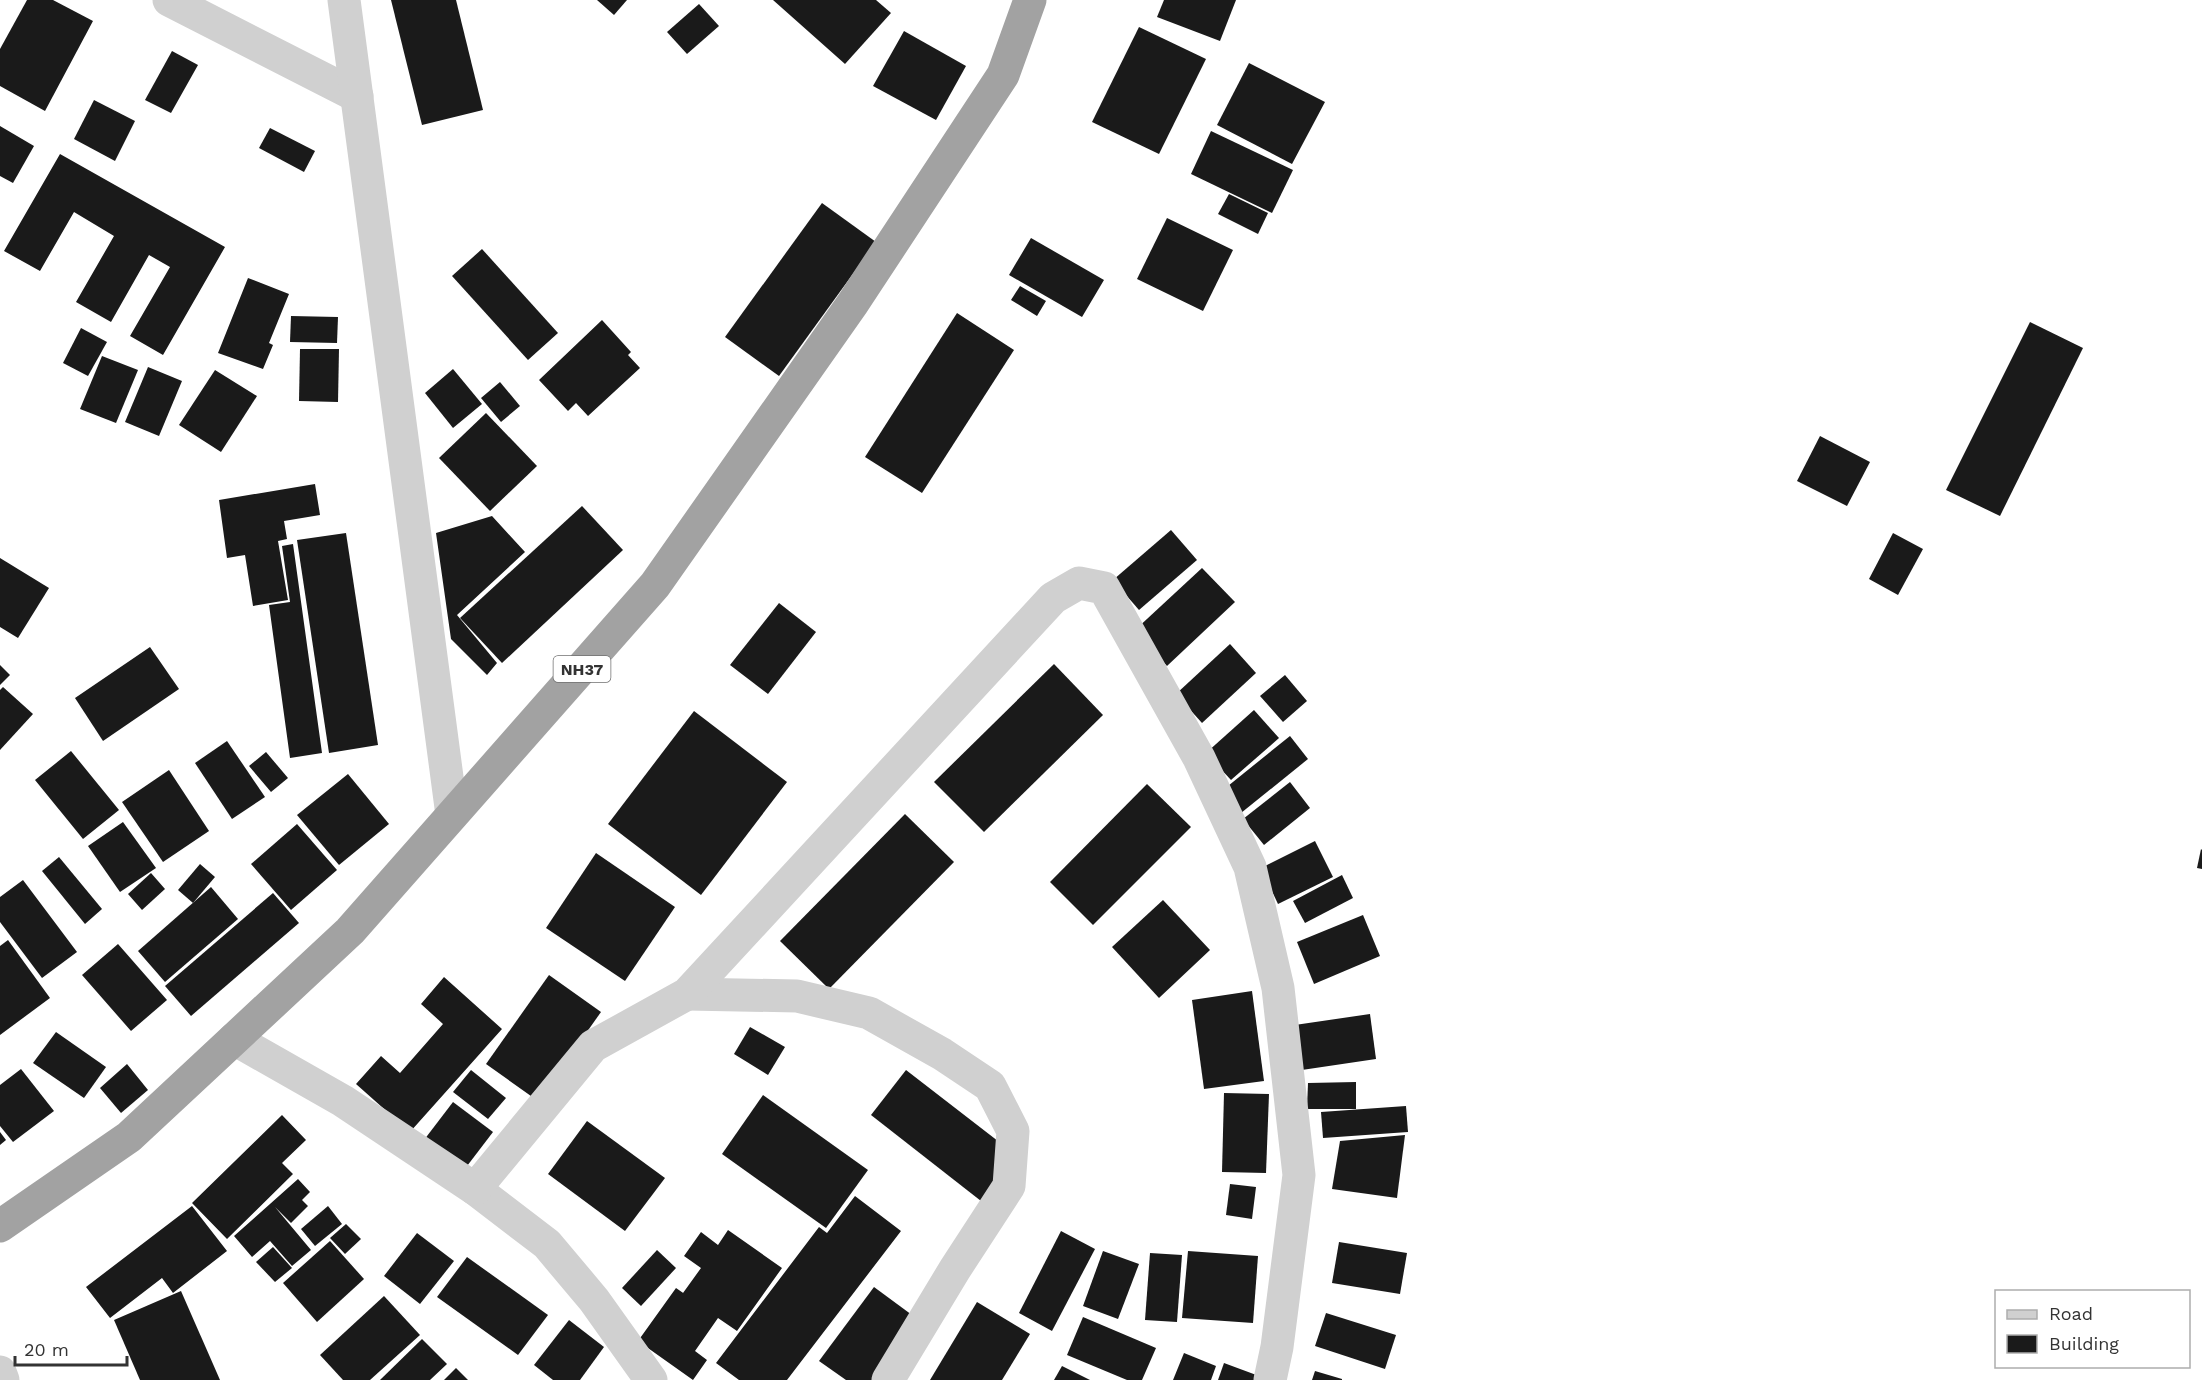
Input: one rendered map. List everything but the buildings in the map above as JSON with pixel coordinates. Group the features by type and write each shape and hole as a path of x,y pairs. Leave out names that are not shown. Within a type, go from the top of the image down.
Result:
{"highway":[{"name":"NH37","path":"0,1226 129,1137 350,931 655,585 853,303 1003,75 1030,0"}],"street":[{"path":"169,0 357,96"},
{"path":"344,0 452,815"},
{"path":"474,1189 593,1046 687,994 1053,598 1079,583 1104,588 1199,758 1250,867 1278,988 1299,1175 1277,1347 1270,1380"},
{"path":"687,994 797,996 869,1013 942,1054 990,1086 995,1095 1013,1131 1009,1186 955,1269 888,1380"},
{"path":"234,1039 344,1101 474,1189 547,1244 594,1300 651,1380"},
{"path":"0,1372 3,1380"}]}
